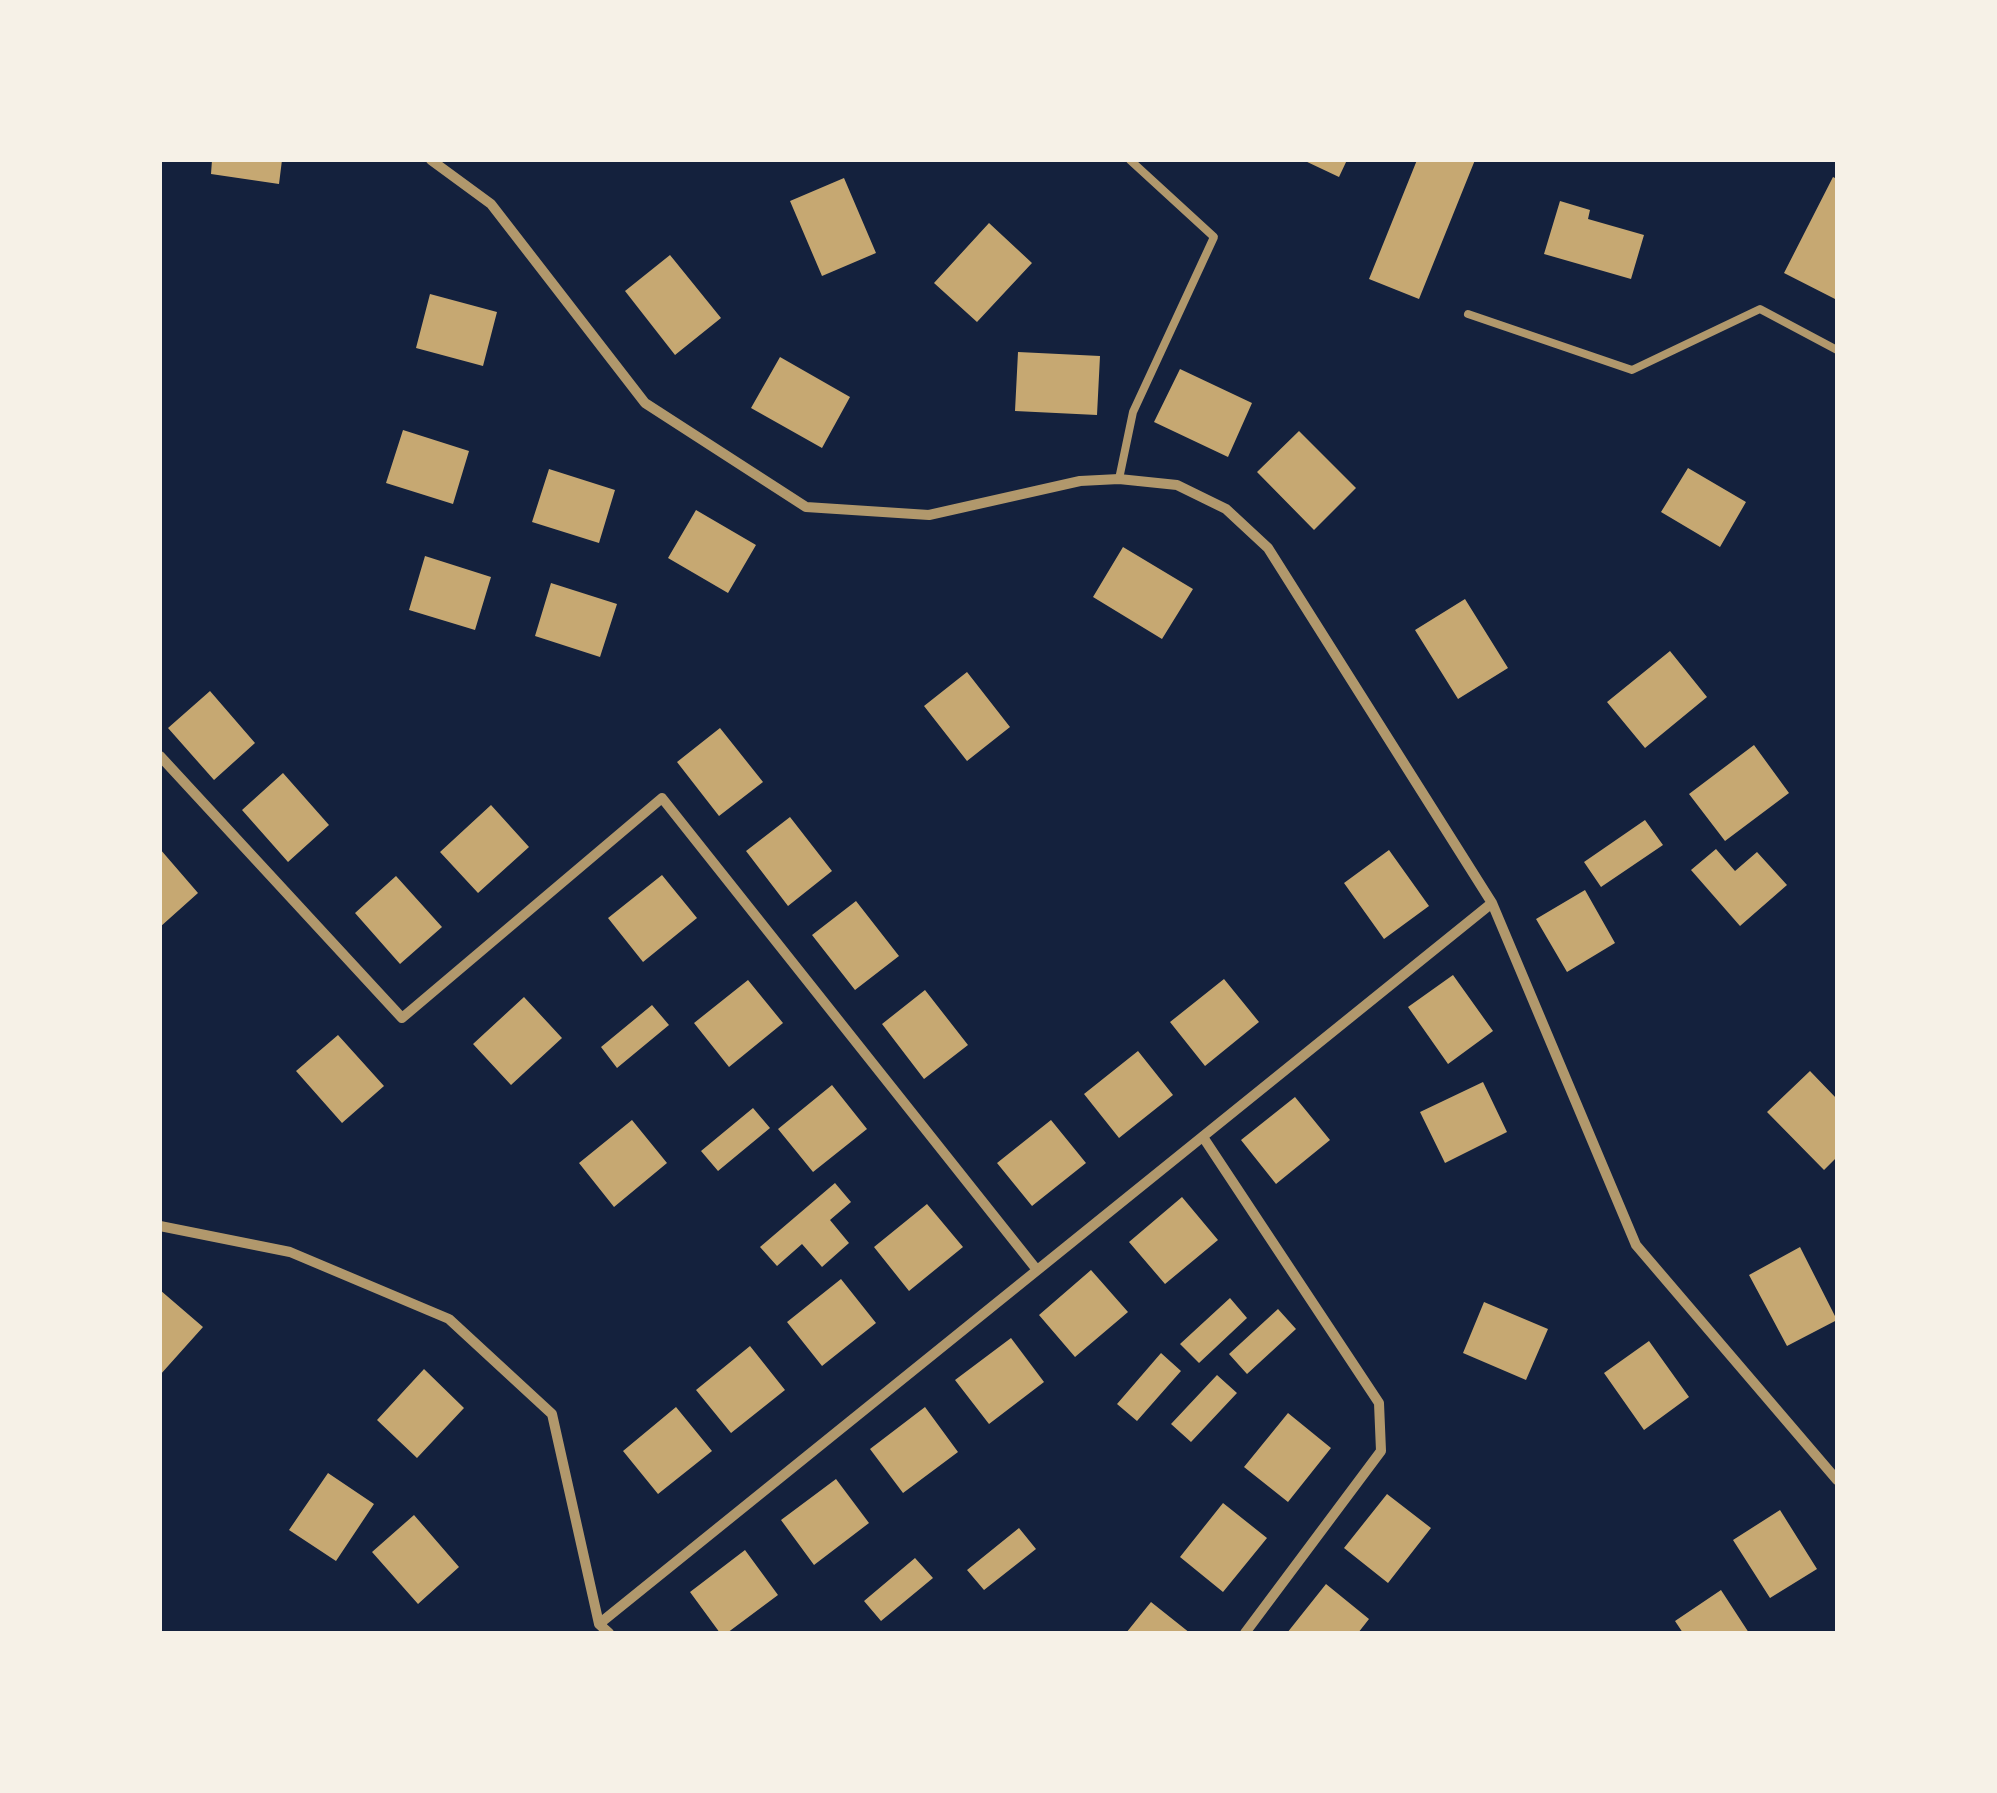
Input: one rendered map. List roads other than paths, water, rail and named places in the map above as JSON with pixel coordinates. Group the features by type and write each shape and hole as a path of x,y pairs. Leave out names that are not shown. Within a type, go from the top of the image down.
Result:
{"street":[{"path":"431,160 490,204 645,402 806,507 929,516 1080,480 1120,479 1177,485 1226,509 1268,548 1492,903 1636,1244 1837,1480"},
{"path":"160,756 402,1018 662,798 1037,1270"},
{"path":"599,1624 1492,903"},
{"path":"1203,1136 1380,1403 1381,1451 1245,1633"},
{"path":"160,1226 290,1252 449,1319 552,1414 599,1624 609,1633"}],"lane":[{"path":"1120,479 1133,412 1214,237 1130,160"},
{"path":"1468,314 1632,370 1760,309 1837,350"}]}
